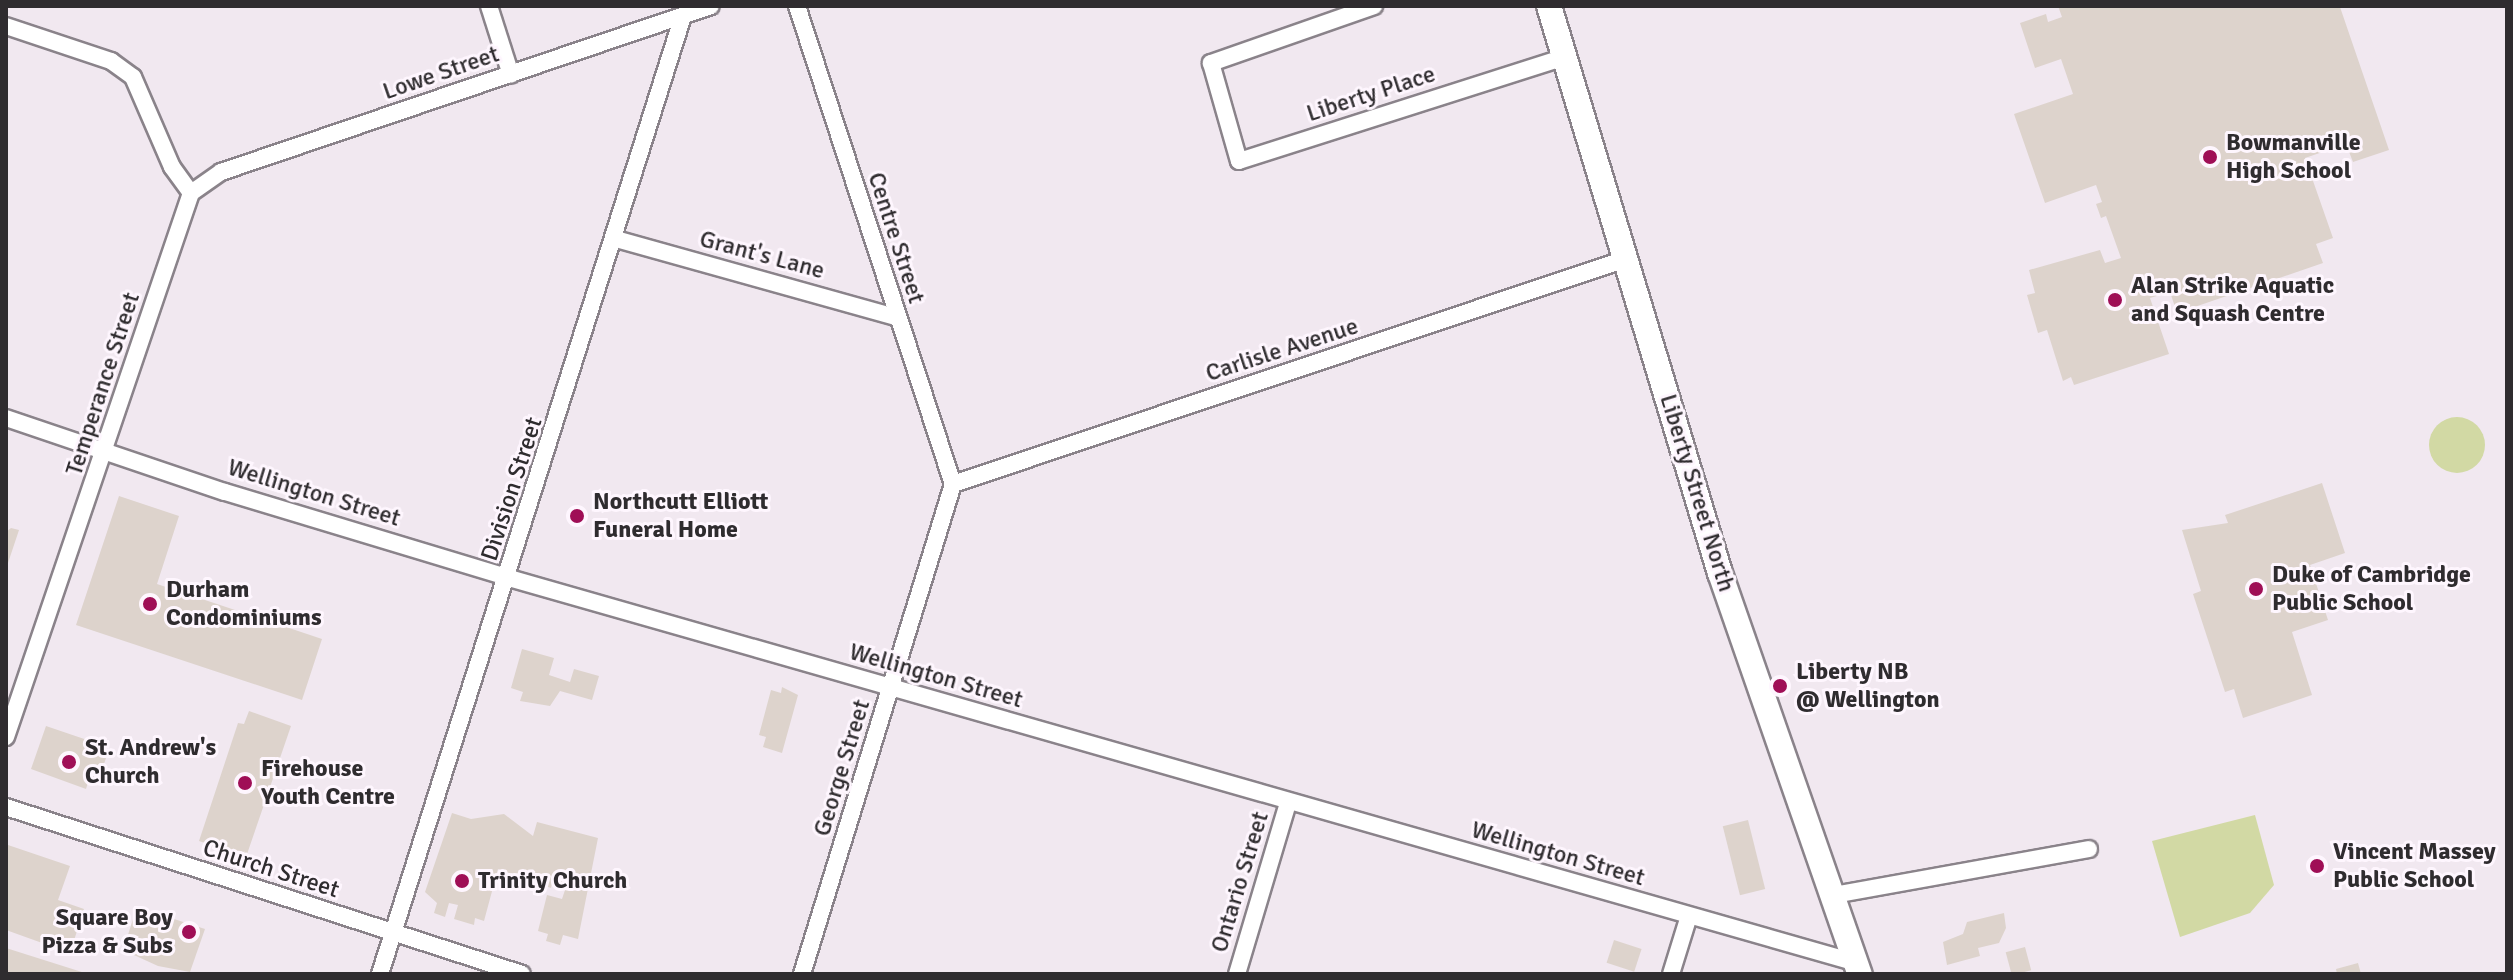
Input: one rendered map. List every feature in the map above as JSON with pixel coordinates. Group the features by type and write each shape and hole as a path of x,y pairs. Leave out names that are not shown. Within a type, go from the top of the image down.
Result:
{"main road":[{"name":"Liberty Street North","path":"1549,6 1720,573 1859,969"}],"street":[{"path":"489,6 511,75"},
{"name":"Lowe Street","path":"191,193 221,172 711,6"},
{"name":"Centre Street","path":"797,6 895,317 953,484"},
{"name":"Liberty Place","path":"1374,6 1211,63 1239,161 1564,57"},
{"name":"Division Street","path":"380,974 509,578 683,16"},
{"path":"6,26 111,61 133,77 172,167 191,193"},
{"name":"Temperance Street","path":"6,737 106,452 191,193"},
{"name":"Grant's Lane","path":"616,239 895,317"},
{"name":"Carlisle Avenue","path":"953,484 1626,259"},
{"name":"Wellington Street","path":"6,418 509,578 1689,916 1859,969"},
{"name":"George Street","path":"802,974 953,484"},
{"name":"Ontario Street","path":"1237,974 1288,803"},
{"name":"Church Street","path":"6,807 394,936 522,974"},
{"path":"1834,895 2089,849"},
{"path":"1671,974 1689,916"}],"green space":[{"path":"2457,417 2477,425 2485,445 2477,465 2457,473 2437,465 2429,445 2437,425"},
{"path":"2255,815 2274,885 2250,913 2180,937 2152,841"}],"building":[{"path":"2058,6 2340,7 2389,150 2353,162 2346,144 2305,158 2333,238 2316,244 2323,263 2177,313 2170,292 2150,298 2169,354 2074,385 2071,377 2063,381 2047,330 2038,333 2027,295 2035,293 2029,270 2100,250 2105,263 2121,258 2106,216 2101,218 2096,204 2102,202 2096,185 2045,203 2014,114 2073,94 2061,59 2035,68 2020,23 2046,14 2048,22 2062,17"},
{"path":"2322,483 2345,553 2310,565 2328,620 2292,632 2312,695 2243,718 2234,689 2225,692 2193,594 2201,591 2182,530 2228,523 2225,515"},
{"name":"Durham Condominiums","path":"119,496 179,516 157,584 322,639 302,700 76,625"},
{"path":"11,528 19,530 7,566 6,532"},
{"path":"522,649 554,658 549,675 570,682 574,669 599,676 592,700 560,691 550,706 520,701 523,692 511,688"},
{"path":"782,687 798,695 782,753 763,747 766,737 759,735 771,690 781,693"},
{"name":"Firehouse Youth Centre","path":"249,711 291,726 246,857 199,841 238,723 244,724"},
{"name":"St. Andrew's Church","path":"46,726 99,744 97,752 107,755 98,782 89,779 86,789 31,769"},
{"name":"Trinity Church","path":"452,813 471,819 504,814 533,836 537,822 598,838 578,939 563,935 560,945 546,941 548,934 538,931 547,895 562,899 566,887 552,883 551,888 498,869 484,921 475,918 474,925 454,919 458,905 449,903 445,917 434,913 437,903 425,892"},
{"path":"1748,820 1765,889 1740,895 1723,826"},
{"path":"8,845 70,866 58,900 84,909 70,953 6,930"},
{"path":"137,907 205,929 190,972 158,966 123,950"},
{"path":"2004,913 2006,928 1999,943 1978,948 1980,956 1947,965 1943,942 1963,934 1967,922"},
{"path":"1614,940 1642,949 1634,972 1607,963"},
{"path":"2025,947 2031,970 2012,974 2006,952"},
{"path":"6,948 85,973 85,974 6,974"},
{"path":"2358,963 2361,974 2337,974 2336,969"}],"place":[{"name":"Bowmanville High School","path":"2210,157"},
{"name":"Alan Strike Aquatic and Squash Centre","path":"2115,300"},
{"name":"Northcutt Elliott Funeral Home","path":"577,516"},
{"name":"Duke of Cambridge Public School","path":"2256,589"},
{"name":"Durham Condominiums","path":"150,604"},
{"name":"Liberty NB @ Wellington","path":"1780,686"},
{"name":"St. Andrew's Church","path":"69,762"},
{"name":"Firehouse Youth Centre","path":"245,783"},
{"name":"Vincent Massey Public School","path":"2317,866"},
{"name":"Trinity Church","path":"462,881"},
{"name":"Square Boy Pizza & Subs","path":"189,932"}]}
